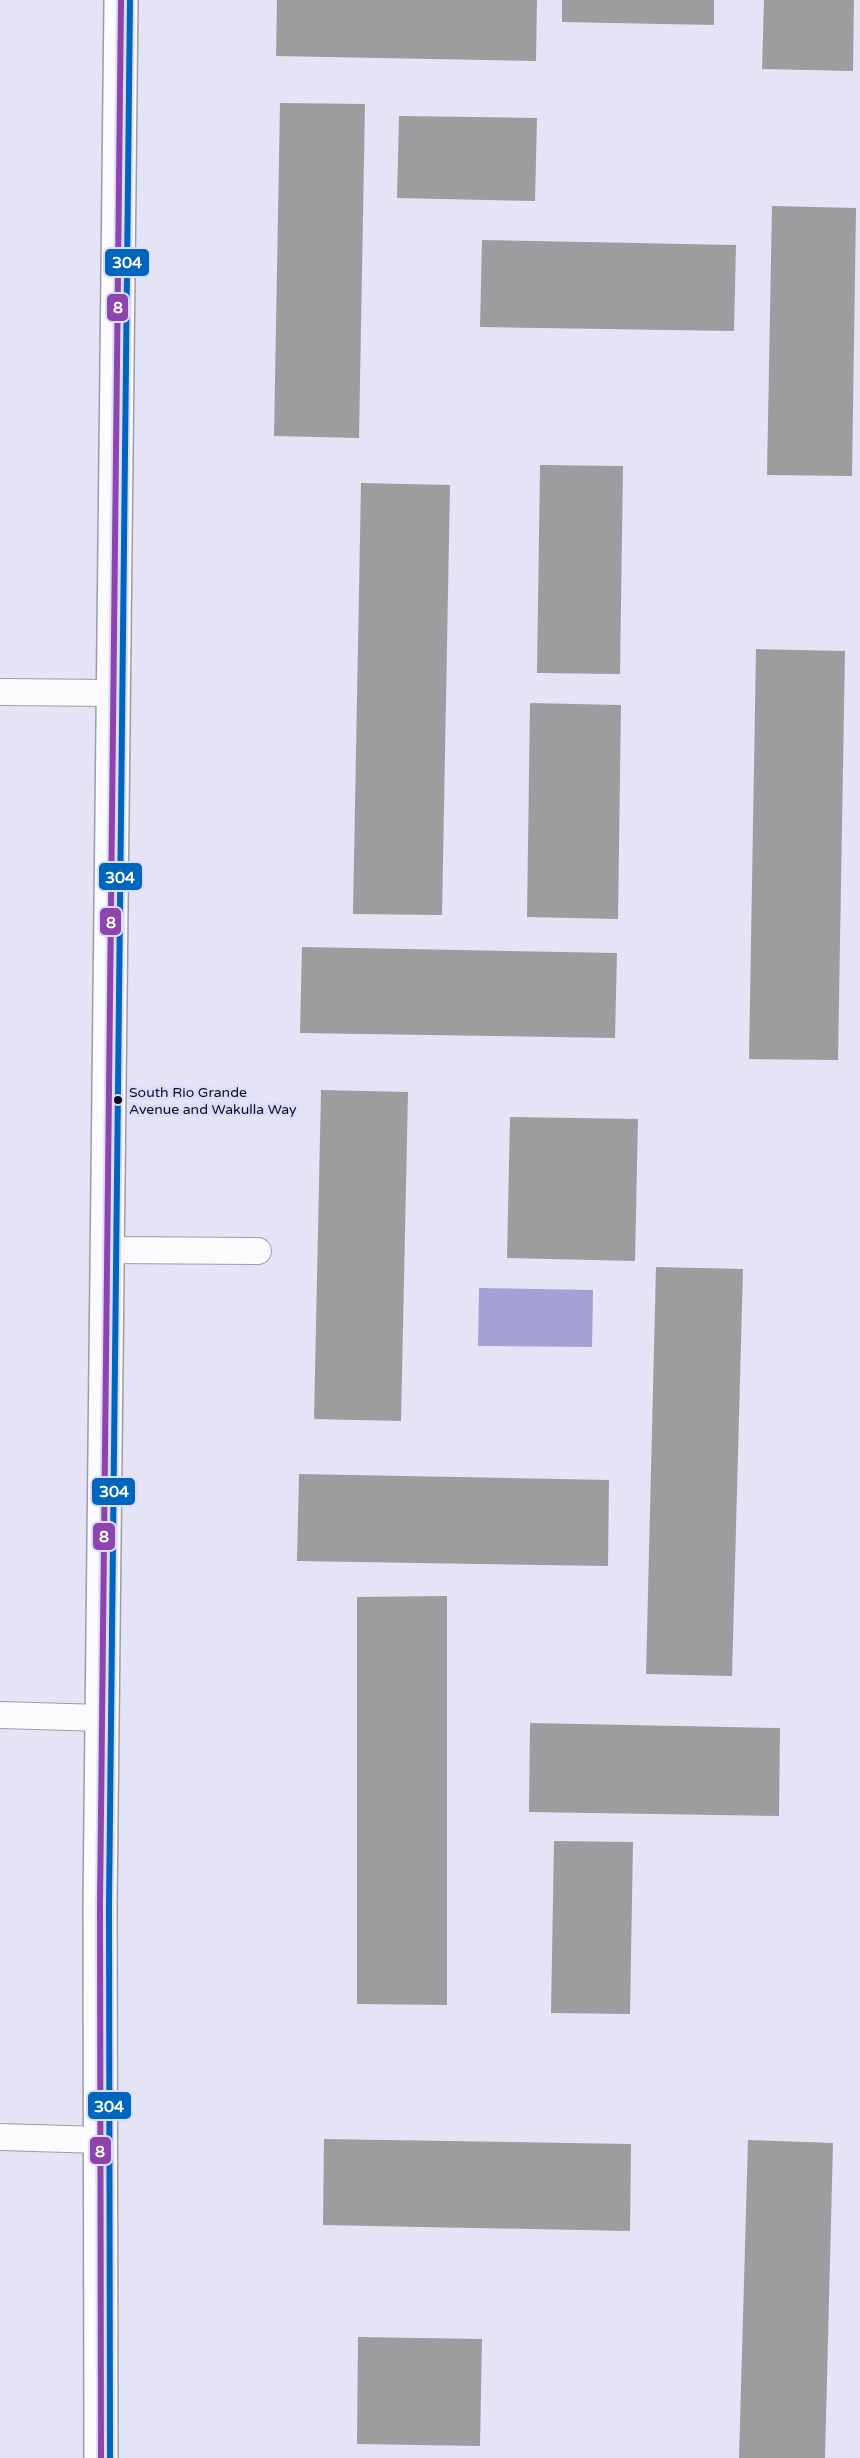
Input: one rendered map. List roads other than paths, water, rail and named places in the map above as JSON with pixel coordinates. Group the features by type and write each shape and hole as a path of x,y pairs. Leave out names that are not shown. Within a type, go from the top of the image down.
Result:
{"street":[{"path":"101,2458 102,1718 121,0"}],"lane":[{"path":"0,692 113,693"},
{"path":"107,1250 258,1251"},
{"path":"0,1715 102,1718"},
{"path":"0,2137 100,2140"}],"place":[{"name":"South Rio Grande Avenue and Wakulla Way","path":"118,1100"}]}
